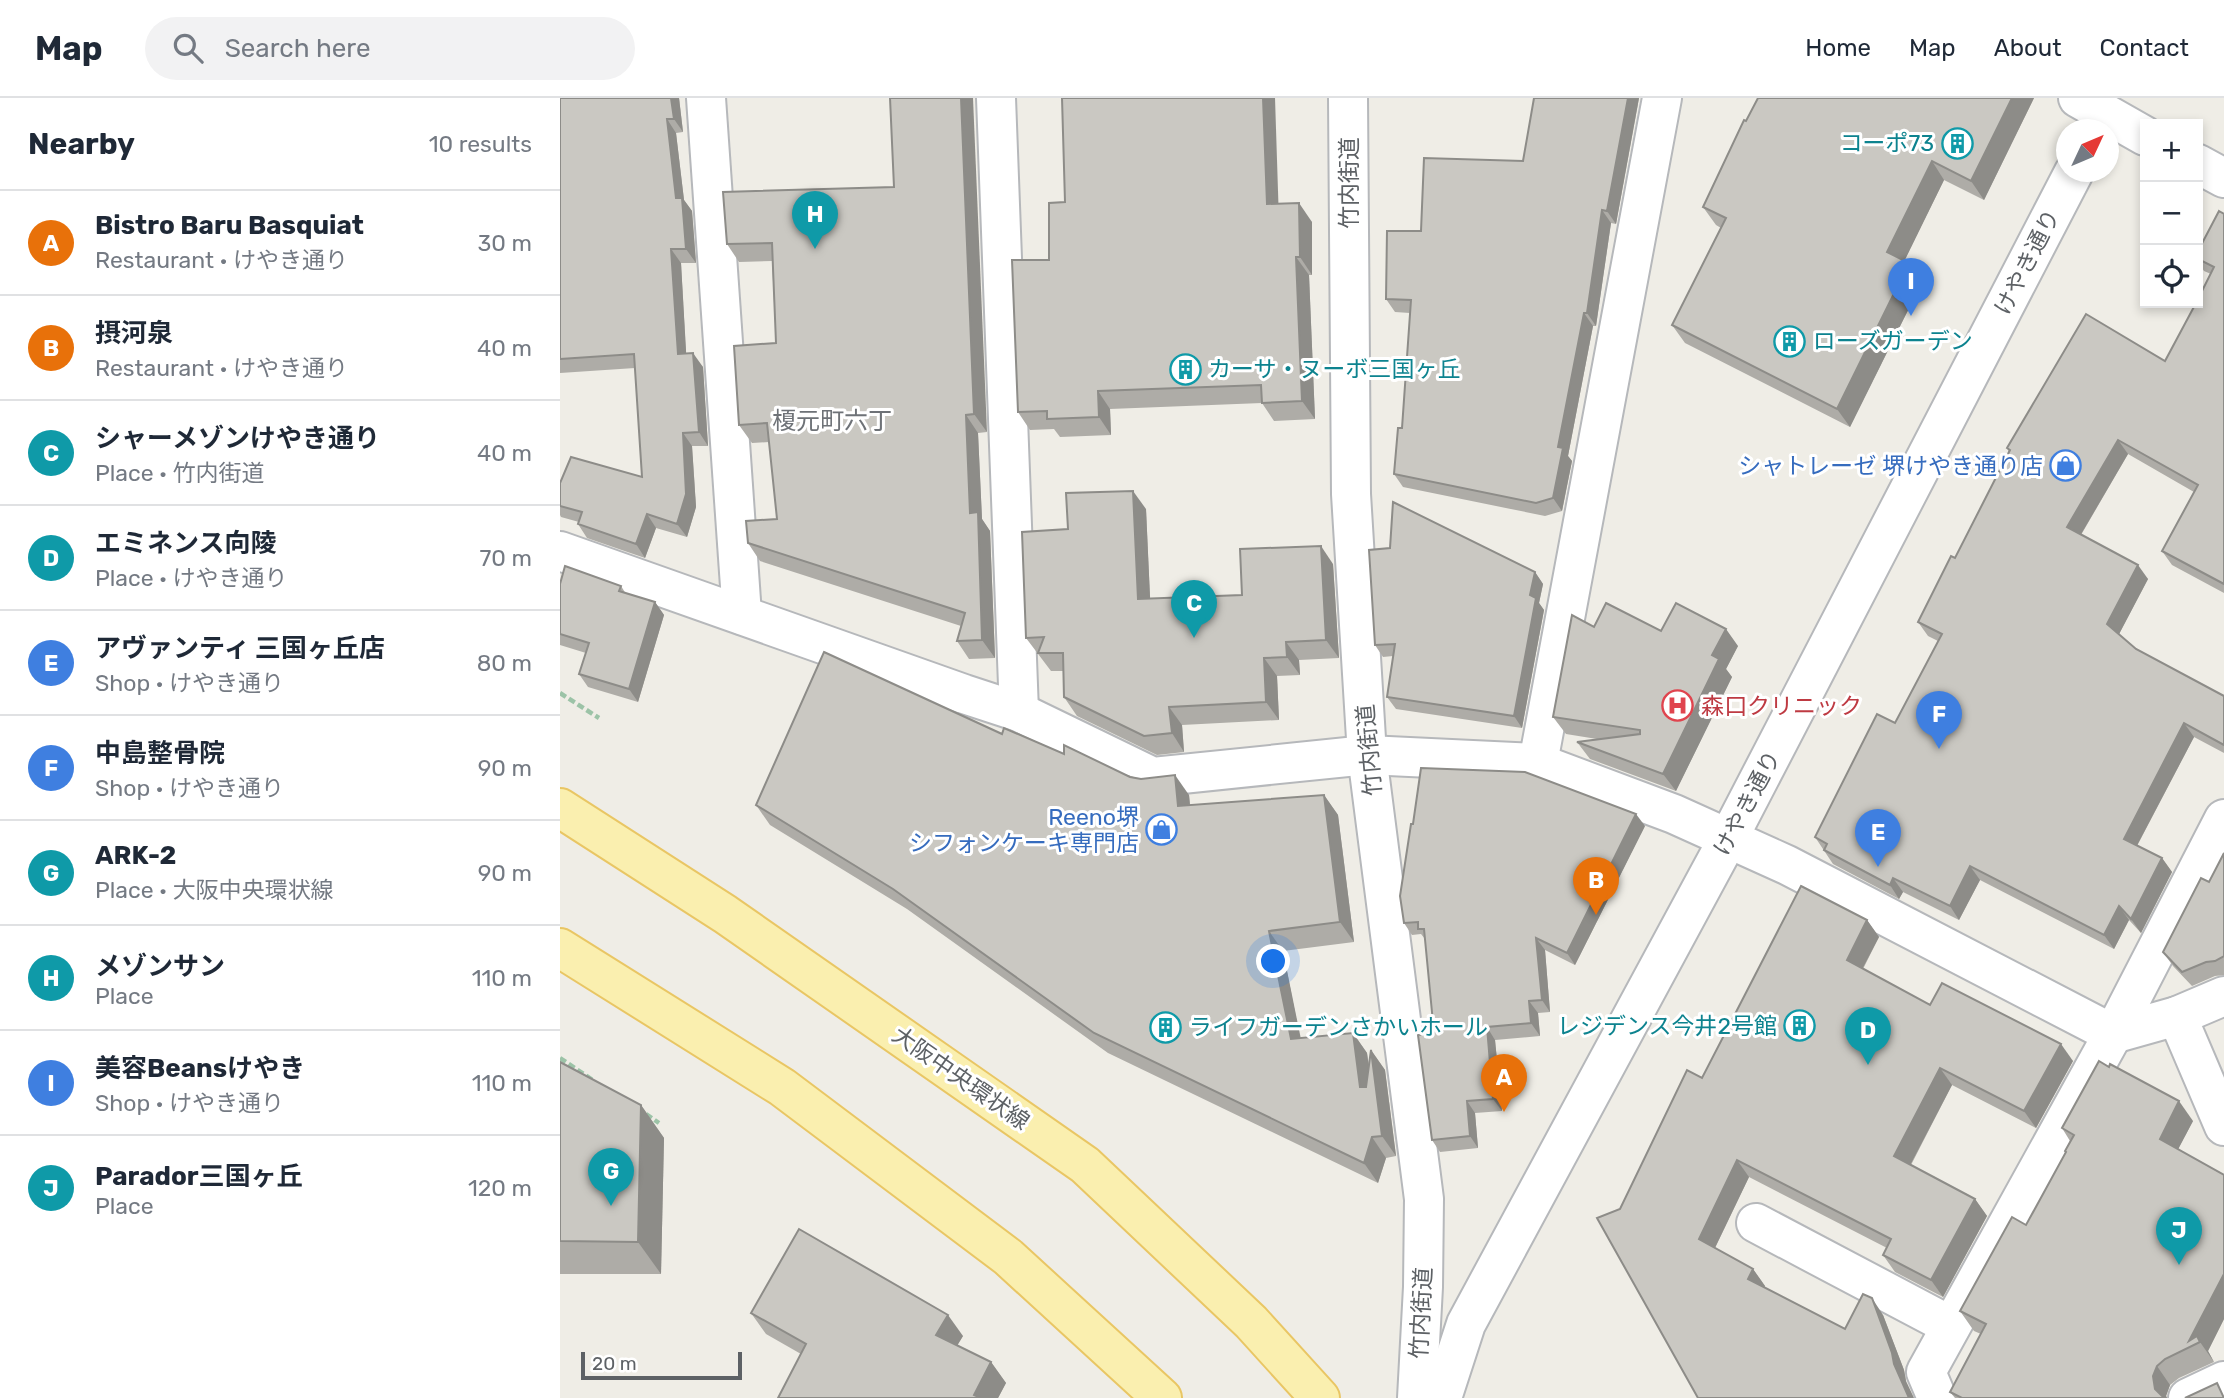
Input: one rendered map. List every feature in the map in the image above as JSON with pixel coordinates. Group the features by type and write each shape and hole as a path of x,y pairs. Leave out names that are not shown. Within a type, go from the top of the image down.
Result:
{"main road":[{"name":"大阪中央環状線","path":"560,808 725,914 1085,1165 1251,1322 1320,1398"},
{"path":"560,948 782,1087 1008,1257 1162,1398"}],"street":[{"path":"706,98 742,615"},
{"path":"996,98 1019,712"},
{"name":"竹内街道","path":"1348,98 1352,494 1367,755 1424,1199 1417,1398"},
{"path":"1538,763 1662,98"},
{"path":"2098,110 2140,133"},
{"path":"2203,167 2224,178"},
{"name":"けやき通り","path":"1442,1398 1466,1324 1728,839 2069,182"},
{"path":"560,551 1019,712 1153,776 1367,755 1538,763 1674,814 1787,865 2113,1034 2177,1016 2224,996"},
{"path":"1937,1398 1926,1372 2113,1034 2224,819"},
{"path":"2177,1016 2224,1126"},
{"path":"1756,1223 1951,1326"},
{"path":"2188,1398 2224,1381"}],"path":[{"path":"560,693 599,718"},
{"path":"560,1058 604,1087"},
{"path":"637,1109 659,1123"}],"building":[{"path":"560,98 671,98 674,119 667,119 676,198 682,198 686,249 671,249 678,354 693,353 699,432 683,433 686,494 677,524 647,514 636,544 578,524 582,512 560,506 560,483 571,457 642,477 634,354 560,359"},
{"path":"890,98 961,98 974,414 966,415 970,513 978,512 982,640 957,641 965,613 748,543 746,521 777,519 767,423 739,425 734,346 776,343 772,243 727,244 723,192 894,187"},
{"path":"1062,98 1263,98 1267,204 1299,203 1300,257 1296,257 1302,401 1262,403 1261,385 1098,391 1099,417 1047,419 1047,411 1018,412 1012,260 1049,260 1049,203 1065,202"},
{"path":"1534,98 1628,98 1607,211 1602,210 1587,313 1584,313 1558,447 1563,448 1553,498 1536,503 1394,474 1398,428 1402,428 1411,300 1386,299 1387,231 1421,231 1424,158 1523,161"},
{"path":"1758,98 2012,98 1971,181 1932,161 1887,252 1909,263 1837,409 1672,325 1726,218 1703,207 1744,120 1746,121"},
{"path":"2219,211 2224,214 2224,584 2162,551 2198,485 2118,440 2067,527 2138,565 2107,624 2136,649 2224,696 2224,745 2184,723 2124,839 2162,858 2131,919 2119,906 2104,935 1970,866 1950,906 1893,878 1890,885 1824,850 1827,844 1815,837 1877,714 1895,723 1942,634 1918,622 1951,556 1955,558 2010,450 2007,448 2086,314 2165,361 2193,308 2203,308 2203,289 2214,267 2203,262 2203,241"},
{"path":"1133,491 1138,599 1242,595 1240,549 1321,546 1326,640 1286,642 1287,657 1264,658 1266,702 1169,707 1172,733 1144,736 1064,697 1063,653 1038,653 1044,637 1026,638 1022,532 1068,529 1066,493"},
{"path":"1393,502 1535,572 1530,595 1536,598 1514,716 1387,697 1395,644 1375,645 1369,550 1390,548"},
{"path":"565,566 621,586 619,591 655,602 629,689 579,674 589,643 560,634 560,584"},
{"path":"1606,603 1661,631 1676,603 1726,629 1712,655 1719,659 1663,774 1577,742 1640,734 1640,730 1553,717 1572,615 1594,627"},
{"path":"824,652 1002,734 1004,728 1064,754 1064,745 1130,777 1141,779 1175,775 1178,806 1324,795 1340,922 1269,931 1291,1039 1353,1033 1360,1087 1366,1087 1371,1050 1382,1136 1372,1137 1364,1163 1094,1033 893,889 756,805"},
{"path":"1421,768 1525,772 1636,814 1567,953 1536,938 1542,1000 1529,1001 1531,1023 1487,1027 1493,1099 1467,1101 1470,1136 1432,1140 1418,1035 1434,1033 1424,929 1418,929 1418,922 1404,923 1400,896"},
{"path":"2224,853 2224,956 2182,972 2163,952 2201,878 2209,882"},
{"path":"1801,886 1867,920 1847,960 1930,1005 1942,983 2061,1044 2024,1111 1940,1068 1894,1156 1975,1199 1931,1280 1883,1255 1891,1239 1737,1160 1699,1239 1753,1269 1748,1279 1845,1329 1863,1294 1872,1298 1894,1364 1909,1398 1698,1398 1597,1218 1620,1209 1687,1070 1702,1078"},
{"path":"2099,1061 2109,1067 2110,1064 2179,1101 2160,1139 2224,1175 2224,1274 2189,1341 2197,1336 2200,1342 2165,1359 2157,1366 2153,1376 2155,1389 2166,1398 1962,1398 1950,1392 1986,1324 1960,1311 2012,1217 2026,1225 2074,1135 2062,1128"},
{"path":"560,1062 641,1105 638,1242 560,1241"},
{"path":"799,1229 948,1315 936,1335 991,1362 974,1395 981,1398 778,1398 806,1344 751,1313"},
{"path":"2217,1383 2224,1398 2185,1398"}],"place":[{"name":"コーポ73","path":"1957,143"},
{"name":"メゾンサン","path":"815,249"},
{"name":"美容Beansけやき","path":"1911,316"},
{"name":"ローズガーデン","path":"1790,341"},
{"name":"カーサ・ヌーボ三国ヶ丘","path":"1185,369"},
{"name":"シャトレーゼ 堺けやき通り店","path":"2066,466"},
{"name":"シャーメゾンけやき通り","path":"1194,638"},
{"name":"森口クリニック","path":"1678,706"},
{"name":"中島整骨院","path":"1939,749"},
{"name":"Reeno堺 シフォンケーキ専門店","path":"1162,830"},
{"name":"アヴァンティ 三国ヶ丘店","path":"1878,867"},
{"name":"摂河泉","path":"1596,915"},
{"name":"レジデンス今井2号館","path":"1800,1026"},
{"name":"ライフガーデンさかいホール","path":"1166,1027"},
{"name":"エミネンス向陵","path":"1868,1065"},
{"name":"Bistro Baru Basquiat","path":"1504,1112"},
{"name":"ARK-2","path":"611,1206"},
{"name":"Parador三国ヶ丘","path":"2179,1265"}],"district":[{"name":"榎元町六丁","path":"832,421"}]}
